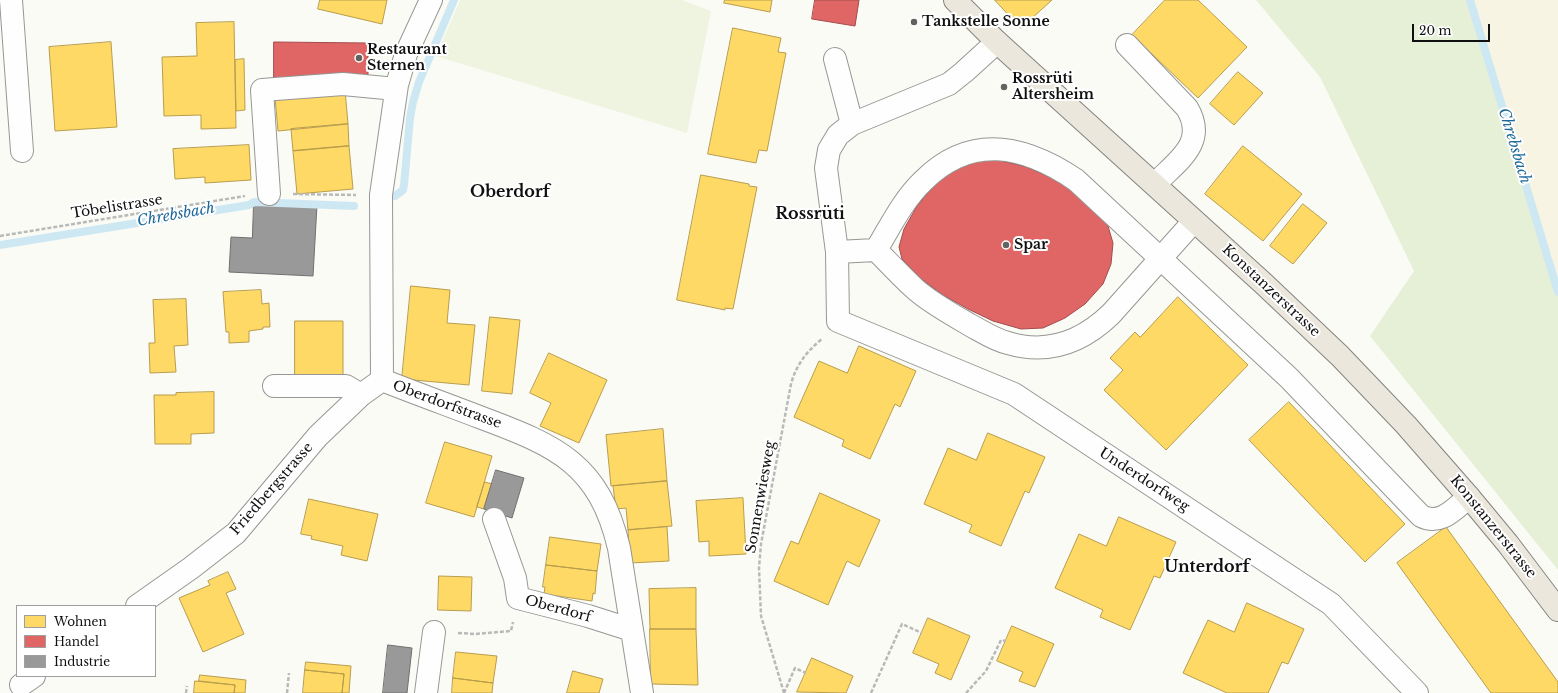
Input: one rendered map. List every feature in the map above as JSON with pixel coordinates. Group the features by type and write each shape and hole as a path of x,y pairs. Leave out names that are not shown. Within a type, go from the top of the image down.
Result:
{"main road":[{"name":"Konstanzerstrasse","path":"955,0 997,42 1155,184 1340,356 1406,425 1469,497 1508,544 1558,610"}],"street":[{"path":"11,0 22,151"},
{"name":"Oberdorfstrasse","path":"431,0 406,54 396,89 381,195 382,380 521,432 545,443 577,466 594,485 603,500 615,529 642,693"},
{"path":"838,321 837,252 826,168 829,150 838,135 852,124 949,84 997,42"},
{"path":"1127,44 1187,108 1195,127 1194,138 1190,147 1155,184"},
{"path":"835,59 852,124"},
{"path":"269,194 262,90 343,84 396,89"},
{"path":"876,250 911,195 922,181 949,161 980,149 997,149 1030,156 1061,170 1076,180 1161,258 1289,378 1421,516 1428,520 1437,520 1446,517 1469,497"},
{"path":"837,252 876,250 915,290 954,315 993,337 1008,343 1023,347 1039,348 1071,342 1086,335 1099,326 1194,221"},
{"name":"Underdorfweg","path":"838,321 1014,394 1331,604 1416,693"},
{"name":"Friedbergstrasse","path":"138,605 191,568 236,533 318,436 361,395 382,380"},
{"path":"274,386 346,386 361,395"},
{"name":"Oberdorf","path":"494,519 515,578 518,598 588,616 632,630"},
{"path":"426,693 434,632"}],"path":[{"name":"Töbelistrasse","path":"0,236 256,194 381,195"},
{"name":"Sonnenwiesweg","path":"784,693 761,616 759,568 762,544 787,399 794,372 812,347 822,339 836,332 838,321"},
{"path":"434,632 475,634 511,631 518,598"},
{"path":"871,693 902,624 922,633"},
{"path":"966,693 986,671 1001,640 1006,641"},
{"path":"784,693 796,668 806,673"},
{"path":"287,693 289,673"},
{"path":"186,693 187,686"}],"shaded area":[{"path":"1470,0 1558,0 1558,292"}],"green space":[{"path":"460,0 682,0 711,11 687,133 436,56"},
{"path":"1256,0 1470,0 1558,294 1558,570 1370,336 1414,271 1320,77"}],"building: Wohnen":[{"path":"320,0 387,0 382,24 318,9"},
{"path":"725,0 772,0 770,12 724,3"},
{"path":"995,0 1052,0 1021,28"},
{"path":"1165,0 1198,0 1247,47 1198,98 1132,35"},
{"path":"234,22 236,128 201,129 201,115 164,116 162,57 197,56 196,23"},
{"path":"733,28 781,38 778,52 786,53 767,151 759,150 756,163 708,154"},
{"path":"111,42 117,127 55,131 49,47"},
{"path":"244,59 245,110 236,111 235,60"},
{"path":"1238,72 1263,93 1234,125 1210,104"},
{"path":"345,90 348,124 278,131 275,97"},
{"path":"348,124 349,146 293,151 291,129"},
{"path":"249,145 251,180 205,183 205,177 175,179 173,149"},
{"path":"349,146 353,189 297,194 293,151"},
{"path":"1243,146 1302,194 1263,241 1205,194"},
{"path":"701,175 749,184 749,186 757,187 733,309 725,308 725,310 677,300"},
{"path":"1303,204 1327,223 1293,264 1270,246"},
{"path":"411,286 450,290 447,323 475,325 469,385 402,379"},
{"path":"261,290 262,304 269,303 270,327 263,327 263,329 249,331 249,342 229,343 229,332 226,332 223,292"},
{"path":"1178,297 1248,365 1166,450 1104,390 1123,370 1110,358 1135,332 1140,337"},
{"path":"186,299 188,345 174,346 176,372 150,373 149,343 155,343 153,300"},
{"path":"490,317 520,320 512,394 482,391"},
{"path":"295,321 343,321 343,377 295,377"},
{"path":"859,346 916,371 900,407 895,404 870,459 842,446 844,440 794,417 819,361 847,373"},
{"path":"549,353 607,380 579,443 540,426 551,403 530,393"},
{"path":"214,392 214,433 191,434 191,444 155,444 154,395"},
{"path":"1289,402 1405,524 1365,562 1249,440"},
{"path":"663,429 667,481 611,486 606,435"},
{"path":"988,433 1045,457 1029,493 1025,491 1001,546 969,532 972,525 924,504 948,448 976,460"},
{"path":"445,442 492,456 474,517 426,503"},
{"path":"667,481 672,526 628,530 626,508 616,509 613,486"},
{"path":"485,482 492,484 484,509 477,507"},
{"path":"820,493 880,520 859,567 847,561 828,605 774,581 791,541 798,544"},
{"path":"743,498 746,554 709,556 709,541 699,542 696,501"},
{"path":"309,499 378,514 367,561 341,555 343,546 311,539 312,536 301,534"},
{"path":"1119,517 1176,542 1160,578 1154,576 1130,630 1100,617 1103,610 1055,588 1079,534 1106,546"},
{"path":"667,527 669,561 630,563 628,530"},
{"path":"1446,527 1558,682 1558,693 1491,693 1397,563"},
{"path":"550,537 601,544 597,571 546,565"},
{"path":"546,565 597,571 595,594 593,593 592,601 544,594 545,587 543,587"},
{"path":"228,572 236,589 226,593 244,634 203,652 179,598 210,585 208,581"},
{"path":"439,576 472,577 471,611 438,610"},
{"path":"696,588 696,629 650,629 649,589"},
{"path":"1247,603 1304,629 1288,664 1282,662 1268,693 1227,693 1183,673 1208,620 1234,632"},
{"path":"928,618 970,636 951,680 935,673 939,664 913,653"},
{"path":"1012,626 1054,644 1035,687 1019,681 1023,672 997,661"},
{"path":"650,629 696,629 698,685 651,684"},
{"path":"456,652 497,656 493,683 453,678"},
{"path":"812,658 853,676 846,693 797,692"},
{"path":"306,662 351,666 349,693 342,693 344,674 305,670"},
{"path":"305,670 344,674 342,693 303,693"},
{"path":"573,671 603,679 599,693 567,693"},
{"path":"200,675 246,680 245,693 234,693 235,685 199,681"},
{"path":"453,678 493,683 492,693 452,693"},
{"path":"195,681 235,685 234,693 194,693"}],"building: Handel":[{"path":"815,0 859,0 855,26 812,19"},
{"path":"274,42 368,43 368,80 274,79"},
{"name":"Spar","path":"994,159 1027,167 1056,180 1083,196 1105,216 1113,243 1111,264 1103,284 1085,304 1065,318 1043,328 1021,329 993,321 968,309 943,295 920,278 902,259 899,247 904,229 917,206 936,183 959,166 977,161"}],"building: Industrie":[{"path":"254,202 317,205 313,276 229,272 231,237 252,238"},
{"path":"496,470 524,478 512,518 484,509"},
{"path":"388,645 412,648 407,693 383,693"}],"waterway":[{"name":"Chrebsbach","path":"395,196 403,190 410,118 419,82 454,0"},
{"name":"Chrebsbach","path":"1470,0 1558,292"},
{"name":"Chrebsbach","path":"0,245 249,205 254,202 354,206"}],"place":[{"name":"Tankstelle Sonne","path":"914,22"},
{"name":"Restaurant Sternen","path":"359,58"},
{"name":"Rossrüti Altersheim","path":"1004,87"},
{"name":"Spar","path":"1006,245"}],"district":[{"name":"Oberdorf","path":"510,192"},
{"name":"Rossrüti","path":"810,214"},
{"name":"Unterdorf","path":"1207,567"}]}
